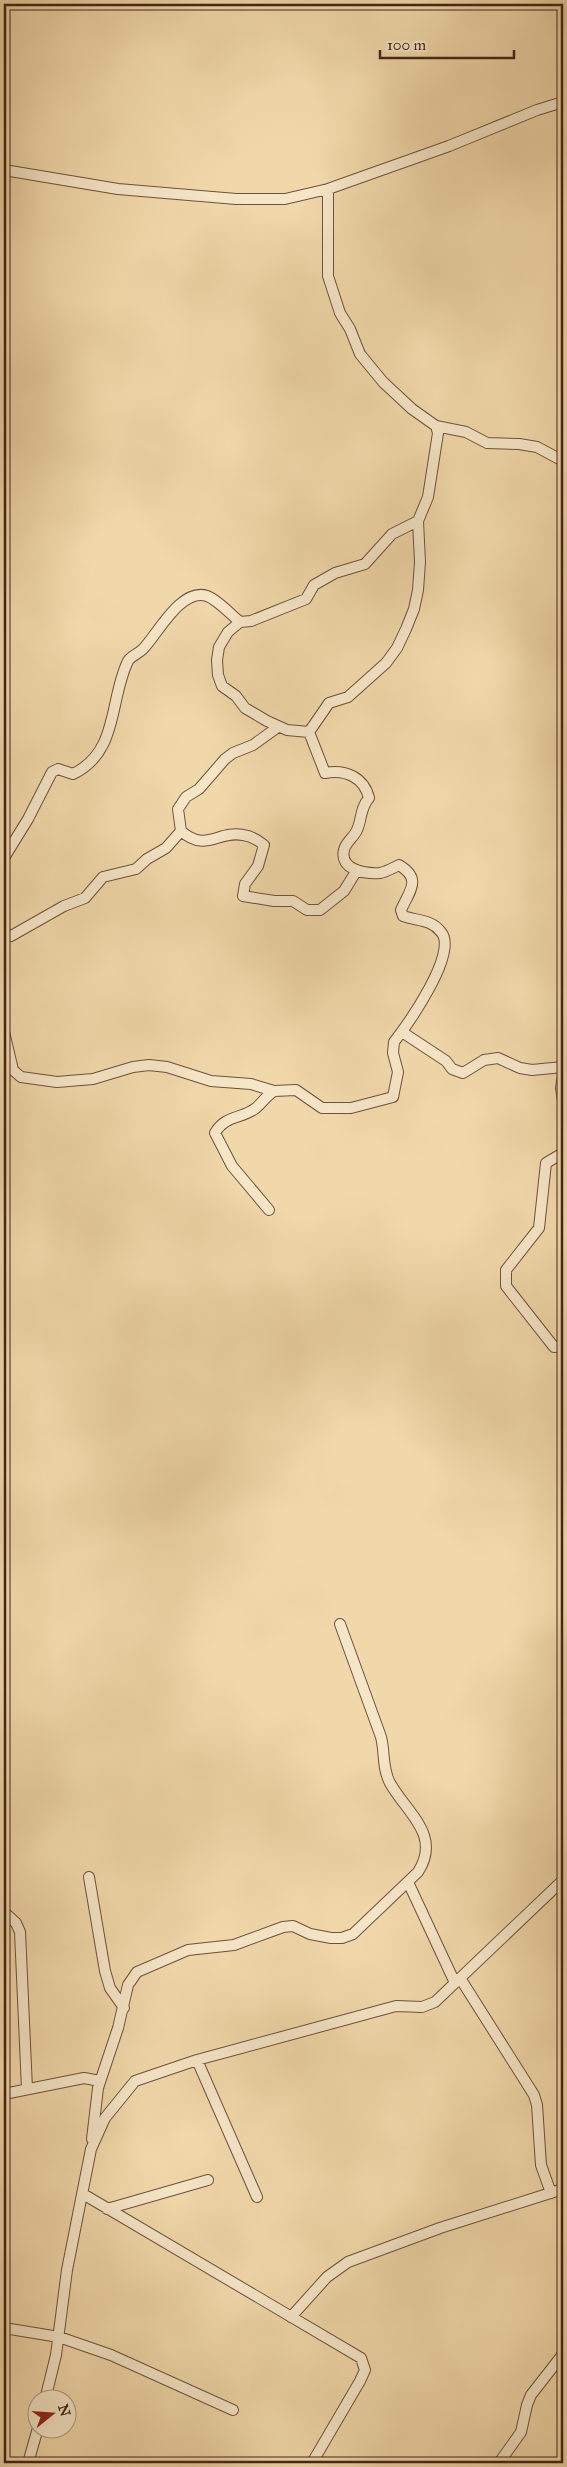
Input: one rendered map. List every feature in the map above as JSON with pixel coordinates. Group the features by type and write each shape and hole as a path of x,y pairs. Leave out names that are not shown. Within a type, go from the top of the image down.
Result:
{"street":[{"path":"4,170 118,189 236,199 285,198 328,190 449,146 537,110 563,102"},
{"path":"328,190 328,276 340,313 350,329 360,354 383,382 412,409 436,426 466,432 487,443 519,444 537,447 563,461"},
{"path":"309,732 329,703 348,697 386,663 397,648 414,609 418,590 420,562 418,521 428,496 436,456 436,426"},
{"path":"309,732 278,727 245,708 236,696 222,686 218,675 217,660 219,647 228,632 240,622 251,621 306,599 314,585 335,572 366,564 392,534 418,521"},
{"path":"4,858 28,819 52,772 58,768 74,774 94,760 103,746 111,726 119,687 129,659 142,650 158,627 182,603 196,595 207,596 240,622"},
{"path":"278,727 253,745 232,753 199,789 186,797 178,809 181,832 191,840 198,841 241,834 255,839 264,845 258,866 246,884 243,896 274,901 293,901 307,910 320,910 335,899 344,891 357,870"},
{"path":"4,1032 9,1061 13,1070 21,1077 57,1082 93,1079 133,1066 149,1065 167,1067 211,1081 252,1084 274,1091 296,1090 322,1108 351,1108 393,1097 398,1072 392,1053 394,1042 402,1032 440,968 446,951 445,939 443,933 424,920 403,916 401,910 413,885 409,871 399,865 382,873 350,868 345,860 344,849 357,829 362,805 368,798 366,788 350,774 338,771 325,773 309,732"},
{"path":"4,937 12,936 64,906 85,898 103,876 136,868 146,859 166,848 181,832"},
{"path":"402,1032 446,1061 452,1069 463,1073 484,1060 498,1058 520,1068 532,1070 563,1067"},
{"path":"563,1076 561,1088 563,1100"},
{"path":"269,1210 228,1162 215,1133 224,1121 256,1108 263,1098 274,1091"},
{"path":"563,1152 546,1163 539,1228 506,1270 506,1286 554,1347 563,1346"},
{"path":"47,2390 59,2337 67,2270 91,2149 100,2081 124,2008 128,1985 137,1972 188,1950 234,1945 283,1927 293,1926 310,1934 324,1937 342,1938 353,1934 408,1882 424,1863 426,1842 424,1831 390,1782 384,1768 385,1751 382,1737 340,1624"},
{"path":"89,1877 104,1972 110,1988 124,2008"},
{"path":"91,2149 105,2118 135,2081 197,2060 396,2006 422,2007 435,2002 563,1880"},
{"path":"408,1882 457,1980 534,2095 537,2105 541,2165 551,2193"},
{"path":"4,1912 16,1923 20,1932 27,2089"},
{"path":"197,2060 257,2197"},
{"path":"4,2094 84,2078 100,2081"},
{"path":"107,2208 208,2180"},
{"path":"291,2317 327,2277 348,2262 440,2228 563,2189"},
{"path":"83,2194 361,2358 365,2370 312,2463"},
{"path":"4,2328 59,2337 111,2355 233,2410"},
{"path":"499,2463 521,2432 531,2395 563,2354"},
{"path":"28,2463 35,2440"}]}
